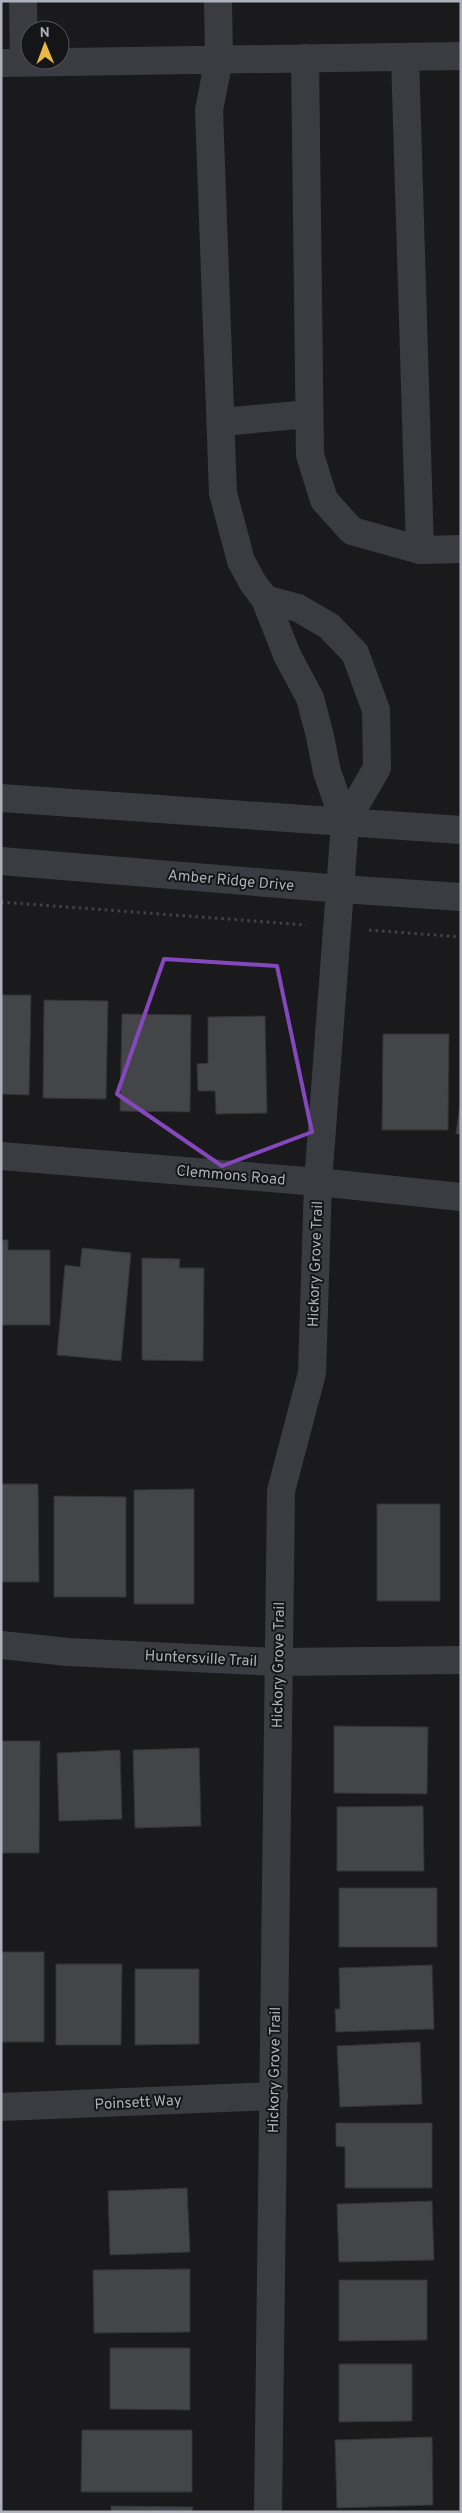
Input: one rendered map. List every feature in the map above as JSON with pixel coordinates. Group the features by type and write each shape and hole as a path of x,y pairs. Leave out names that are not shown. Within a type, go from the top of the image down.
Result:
{"street":[{"path":"23,1 12,63 461,56"},
{"path":"218,1 219,59 209,110 222,422 223,494 241,561 253,583 265,599 287,655 310,698 327,772 346,823"},
{"path":"405,56 420,550"},
{"path":"305,58 310,455 324,500 352,531 420,550 461,549"},
{"path":"222,422 309,414"},
{"path":"265,599 298,608 329,626 355,652 376,710 377,768 346,823"},
{"path":"1,798 461,830"},
{"name":"Hickory Grove Trail","path":"268,2512 274,2096 277,1662 281,1491 312,1373 318,1182 346,823"},
{"name":"Amber Ridge Drive","path":"1,861 461,897"},
{"name":"Clemmons Road","path":"1,1156 318,1182 461,1197"},
{"name":"Huntersville Trail","path":"1,1645 68,1652 277,1662 461,1660"},
{"name":"Poinsett Way","path":"1,2107 274,2096"}],"path":[{"path":"1,902 461,936"}],"highlighted area":[{"path":"164,959 277,966 312,1132 222,1166 117,1094"}],"building":[{"path":"1,995 31,995 29,1095 1,1094"},
{"path":"44,1000 108,1001 106,1099 43,1098"},
{"path":"122,1014 191,1015 190,1112 120,1111"},
{"path":"265,1016 267,1113 216,1114 215,1091 198,1091 197,1064 208,1063 208,1017"},
{"path":"383,1034 449,1034 448,1130 382,1130"},
{"path":"461,1097 461,1134 456,1134"},
{"path":"1,1240 8,1240 8,1250 50,1250 50,1325 1,1325"},
{"path":"82,1248 131,1253 121,1361 57,1355 65,1265 80,1267"},
{"path":"142,1258 180,1259 179,1268 204,1268 203,1361 142,1360"},
{"path":"1,1484 38,1484 39,1582 1,1582"},
{"path":"194,1489 194,1604 134,1604 134,1490"},
{"path":"54,1496 126,1497 126,1597 54,1597"},
{"path":"377,1504 440,1504 440,1601 377,1601"},
{"path":"334,1726 428,1727 427,1794 334,1793"},
{"path":"1,1741 40,1741 39,1853 1,1853"},
{"path":"199,1748 201,1826 135,1828 133,1750"},
{"path":"120,1750 122,1819 59,1821 57,1753"},
{"path":"423,1806 424,1871 337,1871 337,1807"},
{"path":"339,1888 437,1888 437,1947 339,1947"},
{"path":"1,1952 44,1952 44,2042 1,2042"},
{"path":"56,1964 122,1964 121,2045 56,2045"},
{"path":"432,1965 434,2029 336,2032 335,2009 340,2009 339,1968"},
{"path":"135,1969 199,1969 199,2044 135,2045"},
{"path":"420,2042 422,2104 340,2107 337,2046"},
{"path":"336,2123 432,2123 432,2188 345,2188 345,2147 336,2146"},
{"path":"187,2188 190,2252 110,2255 108,2191"},
{"path":"432,2201 434,2260 339,2262 337,2204"},
{"path":"190,2269 190,2332 94,2333 93,2270"},
{"path":"339,2280 427,2280 427,2340 339,2341"},
{"path":"110,2348 190,2348 190,2410 110,2409"},
{"path":"339,2364 412,2364 412,2421 339,2422"},
{"path":"82,2430 192,2430 192,2492 81,2492"},
{"path":"432,2437 433,2505 337,2508 335,2440"},
{"path":"111,2506 193,2507 192,2512 111,2512"}]}
